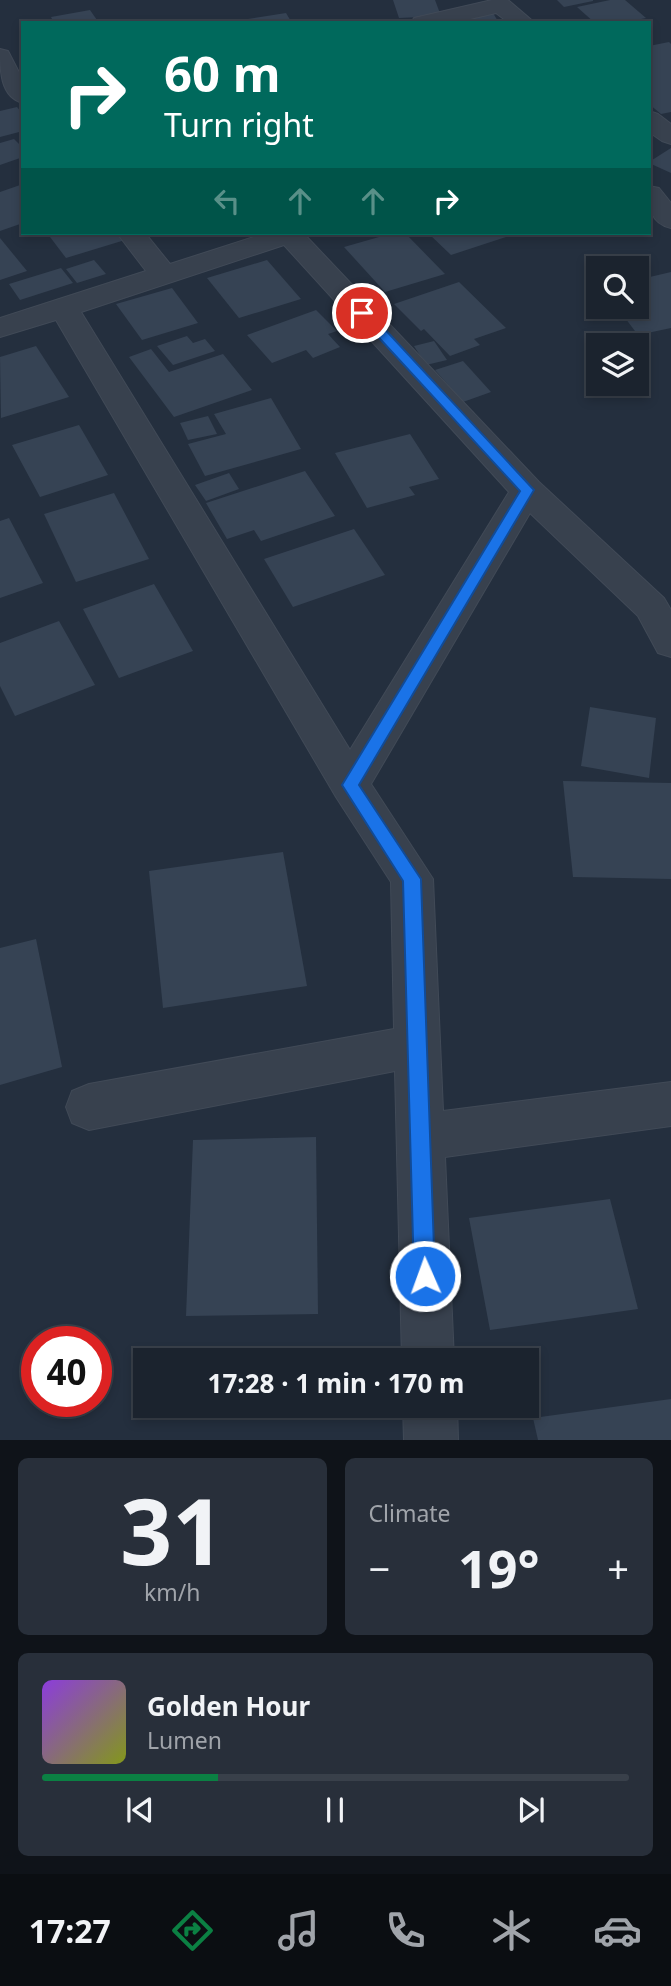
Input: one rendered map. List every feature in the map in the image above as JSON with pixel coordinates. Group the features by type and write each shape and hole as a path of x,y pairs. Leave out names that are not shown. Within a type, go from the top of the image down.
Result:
{"street":[{"path":"431,21 500,5 521,21"},
{"path":"0,56 11,87"},
{"path":"651,121 671,136"},
{"path":"651,141 671,136"},
{"path":"651,196 671,220"},
{"path":"133,235 163,274"},
{"path":"0,328 286,235"},
{"path":"294,235 527,490 651,607 671,643"},
{"path":"64,308 350,785 412,879 428,1348"},
{"path":"350,785 527,490"},
{"path":"89,1107 417,1046"},
{"path":"420,1137 671,1104"},
{"path":"430,1418 431,1440"}],"building":[{"path":"393,0 435,0 441,16 399,18"},
{"path":"557,0 593,0 593,1 564,7"},
{"path":"610,0 625,0 646,18 632,21 593,21 577,7"},
{"path":"90,10 98,21 53,21 51,17"},
{"path":"286,13 291,21 235,21"},
{"path":"493,13 498,21 460,21"},
{"path":"669,42 671,44 671,112 661,114 651,106 651,46"},
{"path":"17,107 21,112 21,132 0,137 0,111"},
{"path":"14,139 21,146 21,158 0,165 0,143"},
{"path":"671,148 671,173 651,164 651,161"},
{"path":"21,185 21,224 0,231 0,192"},
{"path":"49,235 121,235 125,240 66,258"},
{"path":"386,235 407,235 445,274 385,292 344,247"},
{"path":"430,235 509,236 451,255"},
{"path":"0,238 27,271 0,280"},
{"path":"94,260 106,274 77,283 66,269"},
{"path":"267,260 301,299 239,318 207,278"},
{"path":"61,268 73,283 20,300 9,284"},
{"path":"671,272 671,328 636,333 626,319 649,319 649,277"},
{"path":"459,282 506,328 474,339 480,345 450,356 394,304"},
{"path":"172,288 198,323 142,340 116,304"},
{"path":"316,310 337,331 328,334 340,347 313,358 306,350 272,363 247,335"},
{"path":"187,336 193,343 205,339 215,351 173,365 157,346"},
{"path":"434,341 447,360 426,365 414,346"},
{"path":"36,346 69,397 1,418 0,357"},
{"path":"151,349 169,372 223,354 252,390 174,417 129,357"},
{"path":"463,361 491,392 463,402 435,370"},
{"path":"271,398 301,449 205,476 188,444 226,434 214,414"},
{"path":"208,416 217,434 188,440 180,423"},
{"path":"79,425 108,475 40,497 12,445"},
{"path":"410,434 439,479 409,487 415,495 367,508 335,453"},
{"path":"305,471 335,516 261,541 254,530 227,539 206,503"},
{"path":"229,473 239,489 206,501 195,485"},
{"path":"114,493 149,559 76,582 44,514"},
{"path":"9,518 43,583 0,598 0,521"},
{"path":"354,529 385,575 293,607 264,559"},
{"path":"154,584 193,651 119,678 83,609"},
{"path":"59,621 95,685 15,716 0,686 0,643"},
{"path":"590,707 656,718 649,778 581,766"},
{"path":"563,781 671,783 671,879 573,877"},
{"path":"283,852 307,986 163,1008 149,871"},
{"path":"36,939 62,1067 0,1085 0,948"},
{"path":"316,1137 318,1314 186,1316 193,1140"},
{"path":"610,1199 638,1309 490,1330 469,1218"},
{"path":"671,1399 671,1440 538,1440 533,1418"}],"route":[{"path":"362,313 527,490 350,785 412,879 425,1276"}]}
